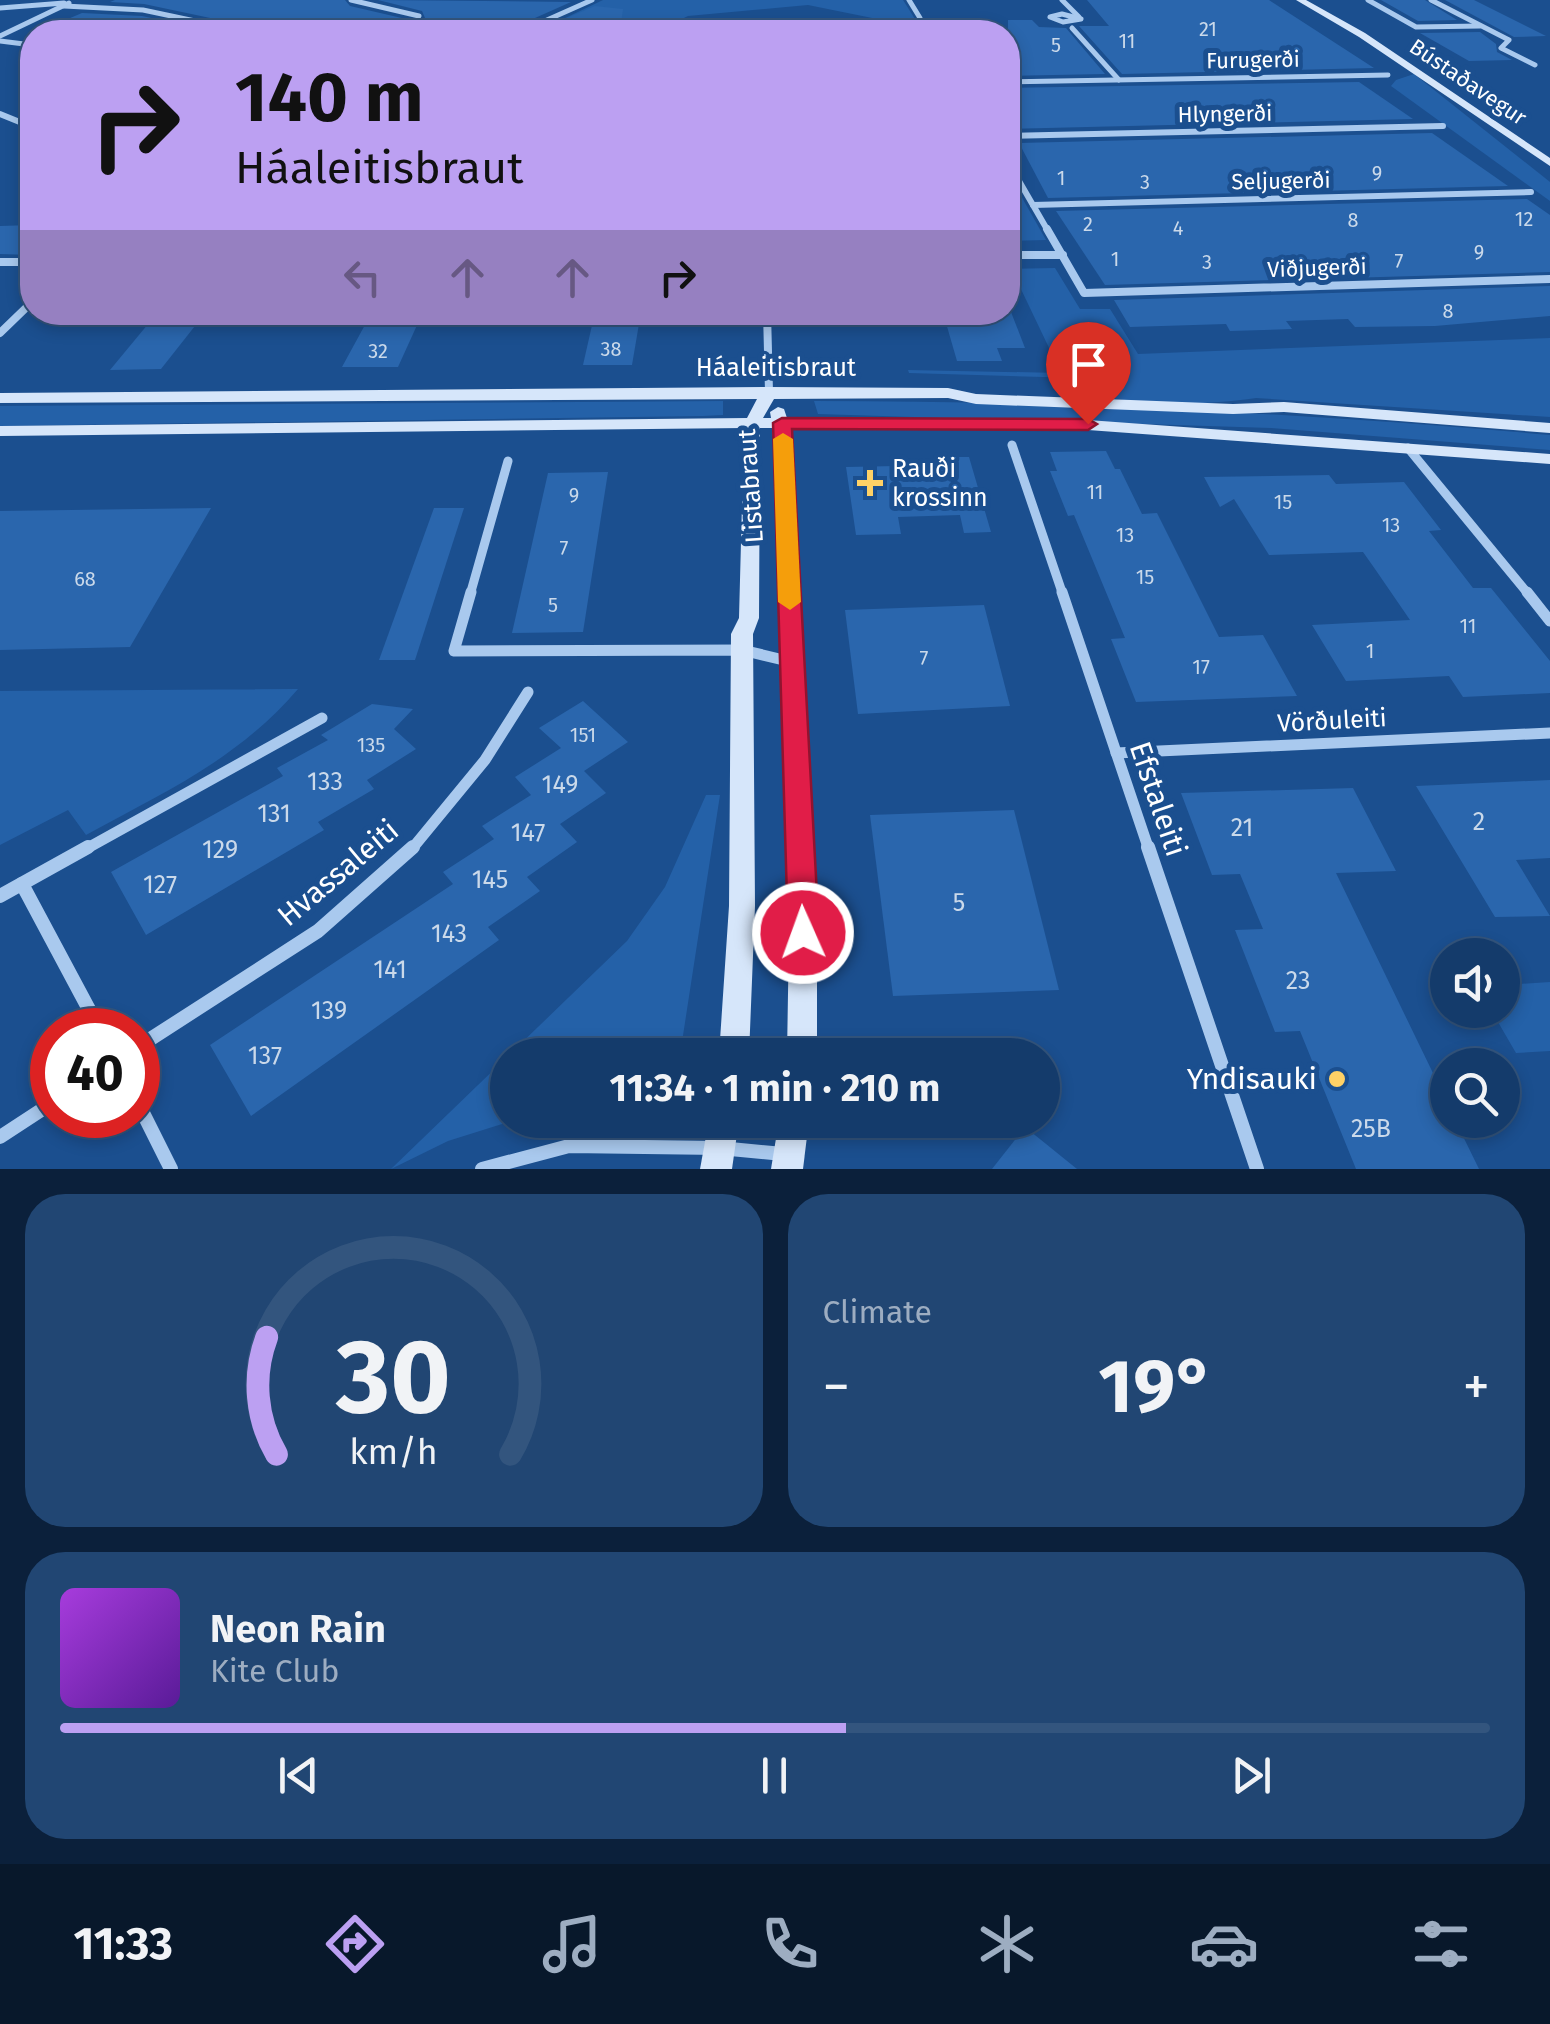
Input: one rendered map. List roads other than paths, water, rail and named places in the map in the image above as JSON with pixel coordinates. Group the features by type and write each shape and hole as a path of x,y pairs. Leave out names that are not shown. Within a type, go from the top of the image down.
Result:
{"main road":[{"name":"Bústaðavegur","path":"1300,0 1362,34 1550,163"},
{"name":"Bústaðavegur","path":"1316,0 1347,18 1362,34"},
{"name":"Listabraut","path":"769,392 782,423 803,933 802,1038"},
{"name":"Listabraut","path":"735,1038 742,906 742,631 749,618 752,424 769,392"},
{"name":"Háaleitisbraut","path":"0,398 948,393 976,399 1284,408 1550,428"},
{"path":"0,431 782,423 1132,426 1214,436 1550,460"}],"street":[{"path":"351,0 419,16"},
{"path":"547,20 592,0"},
{"path":"1062,0 1080,17"},
{"path":"1368,0 1416,27 1481,26"},
{"path":"1431,0 1509,40 1501,48 1534,66"},
{"path":"0,8 70,3 143,10 190,20"},
{"path":"36,20 70,3"},
{"path":"1062,14 1080,17 1078,22 1050,18 1062,14"},
{"path":"1072,28 1119,80"},
{"name":"Furugerði","path":"1020,82 1388,75"},
{"name":"Hlyngerði","path":"1020,136 1443,126"},
{"path":"1020,184 1062,255 1020,256"},
{"name":"Seljugerði","path":"1032,205 1531,192"},
{"name":"Viðjugerði","path":"1062,255 1084,293 1550,279"},
{"path":"0,333 20,314"},
{"path":"767,325 769,392"},
{"name":"Efstaleiti","path":"1012,445 1257,1169"},
{"path":"1408,448 1550,621"},
{"path":"508,461 454,651 742,650 792,662"},
{"name":"Hvassaleiti","path":"160,1033 316,932 410,851 464,792 528,692"},
{"path":"0,896 322,718"},
{"name":"Vörðuleiti","path":"1116,752 1550,732"},
{"path":"22,884 88,1008"},
{"path":"0,1137 30,1117"},
{"path":"156,1138 171,1169"},
{"path":"482,1169 569,1146 720,1146 789,1162"}],"place":[{"name":"Rauði krossinn","path":"870,483"},
{"name":"Yndisauki","path":"1337,1079"}]}
